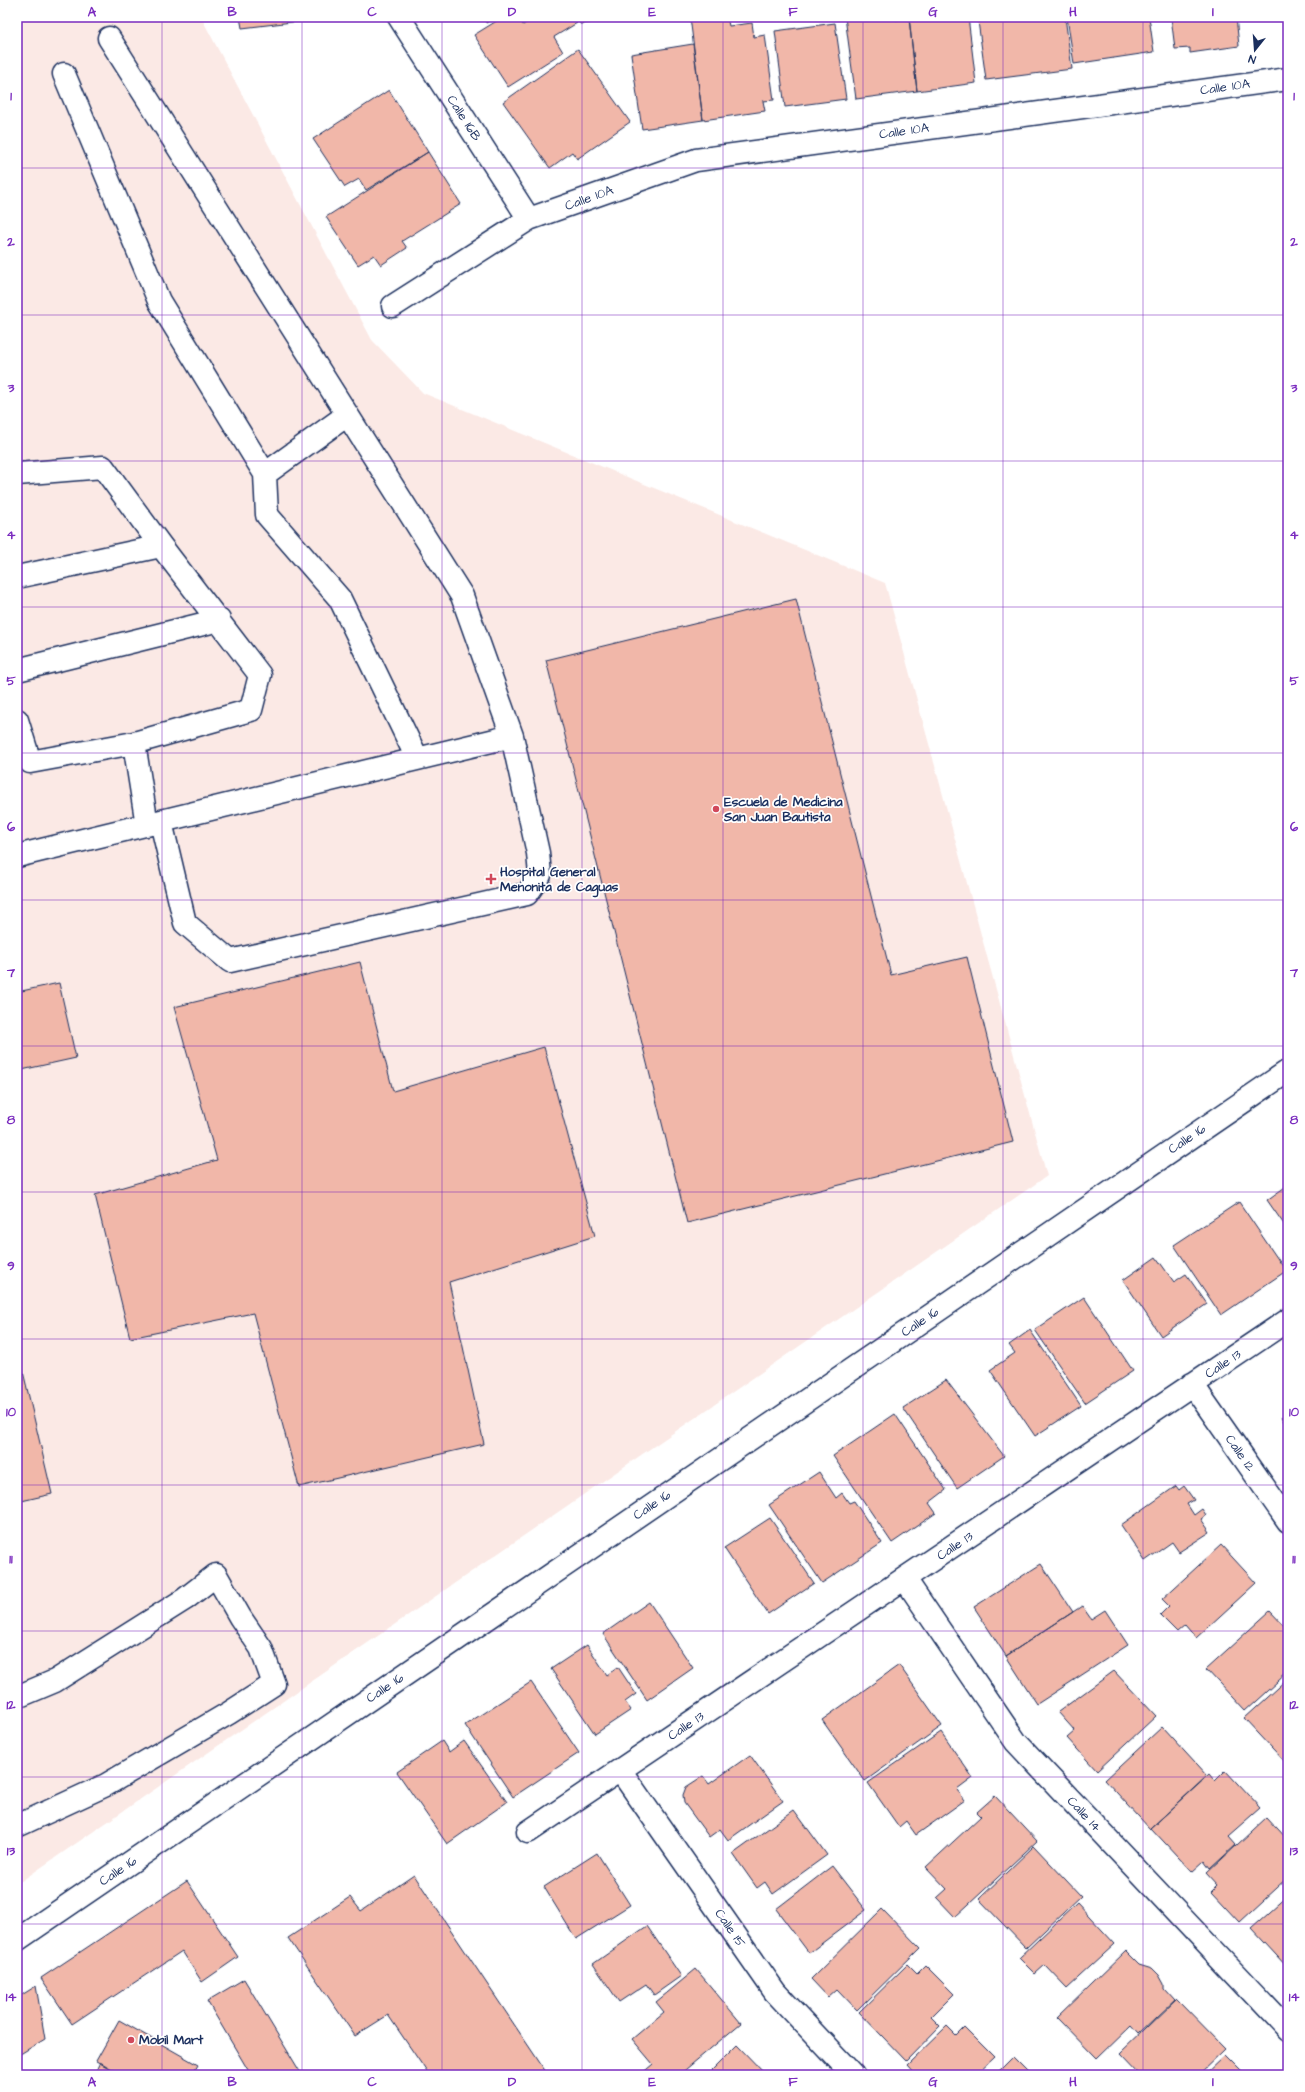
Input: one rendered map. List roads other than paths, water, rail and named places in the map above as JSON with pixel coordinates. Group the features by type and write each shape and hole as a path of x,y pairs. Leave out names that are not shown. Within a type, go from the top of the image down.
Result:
{"street":[{"name":"Calle 16B","path":"399,17 530,219"},
{"path":"109,38 462,596 512,736 538,853 540,875 526,894 230,961 185,923 154,824 134,743"},
{"path":"64,74 159,301 265,474 267,515 340,599 417,758"},
{"name":"Calle 10A","path":"393,306 530,219 696,160 1288,78"},
{"path":"265,474 347,415"},
{"path":"17,474 104,467 161,546 260,674 251,710 134,743 30,762 17,720"},
{"path":"17,577 161,546"},
{"path":"17,670 219,620"},
{"path":"17,856 512,736"},
{"name":"Calle 16","path":"17,1940 1288,1071"},
{"name":"Calle 13","path":"528,1832 905,1580 1288,1320"},
{"name":"Calle 12","path":"1192,1384 1288,1521"},
{"path":"17,1698 55,1681 185,1599 216,1575 261,1648 274,1684 229,1713 106,1786 17,1826"},
{"name":"Calle 14","path":"905,1580 1016,1742 1288,2030"},
{"name":"Calle 15","path":"620,1770 775,1992 853,2075"}],"place":[{"name":"Escuela de Medicina San Juan Bautista","path":"716,809"},
{"name":"Hospital General Menonita de Caguas","path":"491,879"},
{"name":"Mobil Mart","path":"131,2040"}]}
